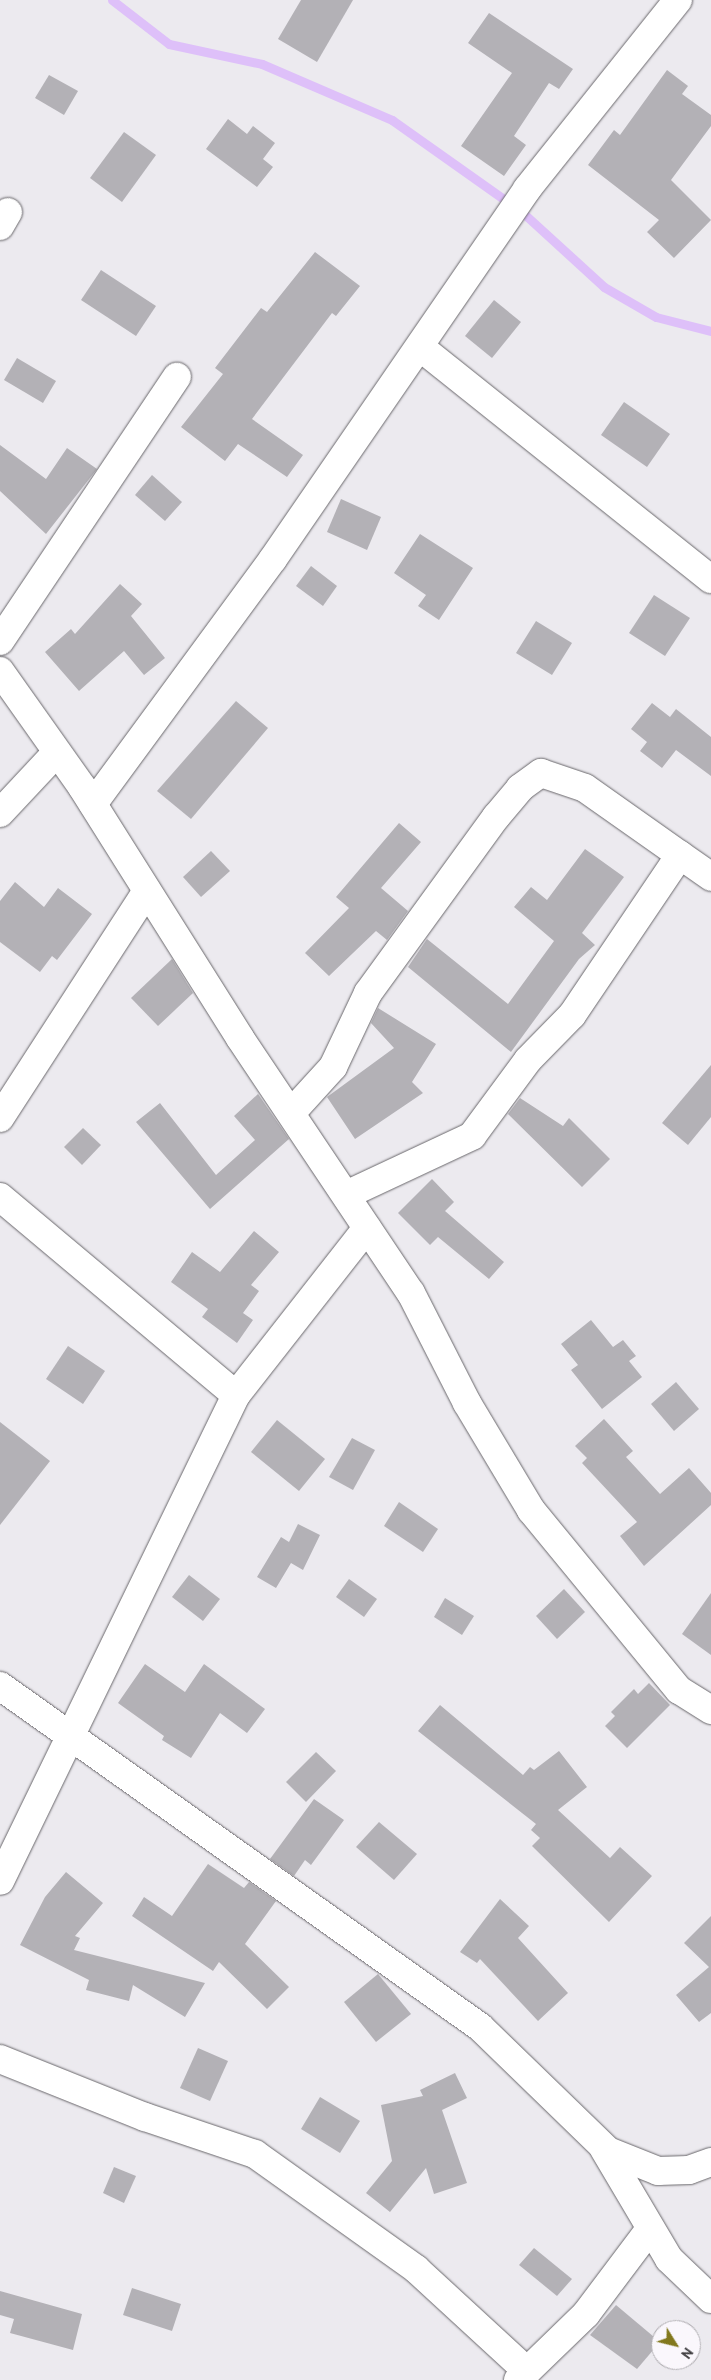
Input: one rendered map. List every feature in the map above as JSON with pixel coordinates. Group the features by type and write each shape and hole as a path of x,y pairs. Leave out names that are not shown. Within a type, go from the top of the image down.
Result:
{"street":[{"path":"93,804 273,559 528,189 678,0"},
{"path":"420,347 711,579"},
{"path":"0,641 177,377"},
{"path":"0,671 93,804 240,1038 292,1112 411,1293 467,1403 531,1510 679,1690 711,1710"},
{"path":"0,813 57,752"},
{"path":"292,1112 333,1067 368,993 496,817 520,788 541,773 585,788 711,877"},
{"path":"346,1195 472,1136 528,1060 572,1015 680,855"},
{"path":"0,1118 147,891"},
{"path":"0,1197 236,1395"},
{"path":"0,1881 72,1737 236,1395 367,1228"},
{"path":"0,1686 480,2027 600,2142 634,2164 658,2171 689,2170 711,2162"},
{"path":"0,2059 145,2117 255,2154 416,2269 522,2376 586,2314 649,2230"},
{"path":"600,2142 649,2230 669,2259 711,2299"}],"building":[{"path":"301,0 353,0 317,62 278,39"},
{"path":"489,13 573,69 559,89 549,83 514,136 526,145 504,176 461,146 512,73 468,43"},
{"path":"667,70 688,86 682,94 711,115 711,126 671,180 711,220 674,258 647,232 659,220 588,165 614,130 620,135"},
{"path":"49,75 78,91 64,115 35,98"},
{"path":"228,119 247,134 253,126 275,143 263,159 273,167 257,187 206,149"},
{"path":"124,132 156,155 122,202 90,178"},
{"path":"315,252 360,286 336,316 332,313 252,419 303,455 287,477 238,444 225,461 181,427 223,374 215,368 261,308 267,312"},
{"path":"101,270 156,306 136,336 81,300"},
{"path":"494,300 521,322 492,358 465,336"},
{"path":"17,358 56,381 43,403 4,380"},
{"path":"624,402 670,434 647,467 601,435"},
{"path":"0,445 46,479 67,448 97,469 46,534 0,491"},
{"path":"152,475 182,502 165,521 135,495"},
{"path":"341,499 381,517 367,550 327,532"},
{"path":"420,534 473,568 439,620 418,606 426,595 394,573"},
{"path":"311,566 337,586 323,606 296,586"},
{"path":"120,584 142,604 131,616 165,658 144,675 124,651 79,691 45,652 71,629 75,634"},
{"path":"654,595 690,618 665,656 629,633"},
{"path":"536,621 572,643 552,675 516,653"},
{"path":"236,701 268,728 191,819 157,791"},
{"path":"652,703 670,717 676,709 711,737 711,776 676,750 662,768 640,751 647,742 631,729"},
{"path":"399,823 421,842 381,888 408,911 387,940 376,931 329,976 305,953 349,908 336,897"},
{"path":"585,849 624,877 582,933 595,945 579,959 511,1052 408,967 427,939 508,1004 554,941 514,907 531,887 547,900"},
{"path":"211,851 230,871 201,897 183,877"},
{"path":"15,882 44,907 58,888 92,914 57,960 52,956 40,972 0,942 0,901"},
{"path":"172,959 193,993 158,1026 131,998"},
{"path":"378,1008 436,1044 412,1082 423,1093 355,1139 327,1097 394,1048 371,1023"},
{"path":"711,1065 711,1117 688,1145 662,1123"},
{"path":"258,1094 289,1139 210,1209 136,1122 160,1103 216,1175 255,1140 234,1116"},
{"path":"520,1098 563,1126 569,1118 610,1159 582,1187 508,1114"},
{"path":"83,1128 101,1145 82,1165 64,1147"},
{"path":"432,1179 454,1202 445,1211 504,1262 489,1279 438,1237 430,1245 398,1213"},
{"path":"254,1231 279,1252 251,1285 259,1291 243,1313 253,1320 237,1343 202,1317 208,1309 171,1282 192,1252 220,1272"},
{"path":"591,1320 613,1347 623,1340 636,1356 629,1361 642,1377 602,1409 571,1370 578,1365 561,1344"},
{"path":"68,1346 105,1371 83,1404 46,1379"},
{"path":"676,1382 699,1409 674,1431 651,1404"},
{"path":"604,1419 633,1451 626,1457 660,1494 689,1468 711,1493 711,1505 644,1566 620,1536 637,1522 582,1463 587,1458 575,1446"},
{"path":"277,1420 325,1459 299,1491 251,1452"},
{"path":"0,1422 50,1461 0,1525"},
{"path":"352,1438 375,1450 353,1490 329,1477"},
{"path":"399,1502 438,1529 423,1552 384,1526"},
{"path":"298,1524 320,1535 303,1570 291,1563 276,1588 257,1577 281,1537 289,1542"},
{"path":"189,1575 220,1599 203,1621 172,1597"},
{"path":"349,1579 377,1599 364,1617 336,1597"},
{"path":"564,1589 585,1612 557,1639 536,1616"},
{"path":"711,1593 711,1655 682,1634"},
{"path":"445,1598 474,1616 462,1635 434,1617"},
{"path":"145,1664 185,1692 204,1664 265,1709 247,1733 220,1713 191,1758 162,1740 164,1736 118,1703"},
{"path":"649,1683 670,1705 627,1748 605,1726 615,1716 611,1712 634,1689 638,1694"},
{"path":"440,1705 523,1775 530,1767 534,1770 559,1751 587,1787 558,1810 610,1858 620,1847 652,1876 609,1922 532,1846 540,1838 531,1830 536,1824 418,1731"},
{"path":"316,1752 336,1771 306,1802 286,1782"},
{"path":"314,1799 344,1820 311,1865 305,1860 294,1876 270,1859"},
{"path":"379,1822 417,1854 394,1880 356,1847"},
{"path":"208,1864 244,1888 249,1882 276,1901 245,1944 289,1987 267,2009 219,1962 213,1971 132,1916 144,1897 172,1916"},
{"path":"66,1872 103,1903 75,1936 80,1938 74,1950 205,1983 185,2017 133,1985 129,2001 86,1990 89,1980 20,1945 45,1897"},
{"path":"500,1899 529,1926 518,1938 568,1993 538,2021 480,1959 477,1963 460,1952"},
{"path":"711,1916 711,2013 699,2022 676,1995 709,1967 684,1943"},
{"path":"378,1974 411,2014 376,2042 344,2002"},
{"path":"198,2048 228,2061 210,2101 180,2088"},
{"path":"455,2073 467,2098 442,2110 467,2183 434,2194 426,2168 390,2212 366,2193 392,2161 381,2105 423,2096 420,2090"},
{"path":"320,2097 360,2121 340,2153 301,2129"},
{"path":"114,2167 136,2176 124,2203 103,2193"},
{"path":"534,2248 572,2279 557,2296 519,2265"},
{"path":"132,2288 181,2304 172,2331 123,2315"},
{"path":"0,2291 82,2314 73,2350 10,2333 14,2319 0,2315"},
{"path":"616,2305 651,2334 651,2353 637,2369 590,2335"}],"waterway":[{"path":"112,0 169,44 262,64 392,120 505,200"},
{"path":"522,212 604,287 656,317 711,331"}]}
